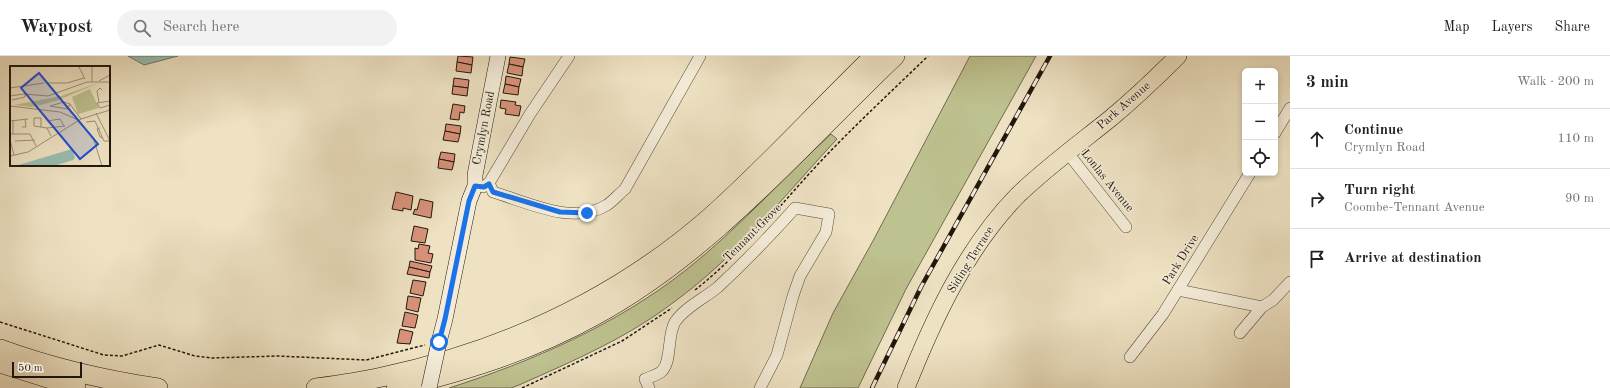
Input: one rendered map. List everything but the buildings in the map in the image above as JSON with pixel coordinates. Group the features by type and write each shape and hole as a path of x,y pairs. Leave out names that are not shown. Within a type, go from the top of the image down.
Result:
{"highway":[{"path":"316,388 381,378 454,359 530,332 588,304 629,279 669,251 706,220 747,183 874,56"},
{"path":"396,388 460,372 551,338 588,319 636,291 677,262 752,198 895,56"},
{"path":"0,349 70,372 158,388"},
{"path":"0,364 84,388"}],"main road":[{"name":"Park Avenue","path":"1067,152 1112,117 1178,56"},
{"name":"Siding Terrace","path":"906,388 937,317 958,277 977,247 1018,196 1067,152"}],"street":[{"name":"Crymlyn Road","path":"429,388 445,319 469,201 482,185 475,175 498,56"},
{"path":"570,56 482,185 493,192 560,212 587,213 607,205 625,189 700,56"},
{"path":"1278,128 1290,108"},
{"name":"Lonlas Avenue","path":"1067,152 1126,227"},
{"name":"Park Drive","path":"1130,357 1163,314 1248,176"},
{"name":"Tennant Grove","path":"648,388 645,379 661,372 665,367 672,329 680,316 717,287 756,251 795,208 829,214 826,232 800,276 777,355 760,388"},
{"path":"1240,333 1262,307 1273,300 1290,282"},
{"path":"1178,290 1262,307"}],"path":[{"path":"693,291 724,264 860,120 928,56"},
{"path":"522,388 622,341 648,326 672,308"},
{"path":"0,322 104,355 122,356 159,345 195,356 212,358 277,356 366,360 439,342"}],"green space":[{"path":"970,56 1036,56 906,289 858,388 800,388 833,313 874,239"},
{"path":"831,134 837,139 739,246 696,285 638,327 599,348 511,388 449,388 512,366 573,340 631,308 659,290 686,270 724,238"}],"water":[{"path":"128,56 178,56 144,65"}],"railway":[{"path":"872,388 921,287 1050,56"}],"route":[{"path":"439,342 469,201 475,186 484,187 489,184 493,192 560,212 587,213"}]}
